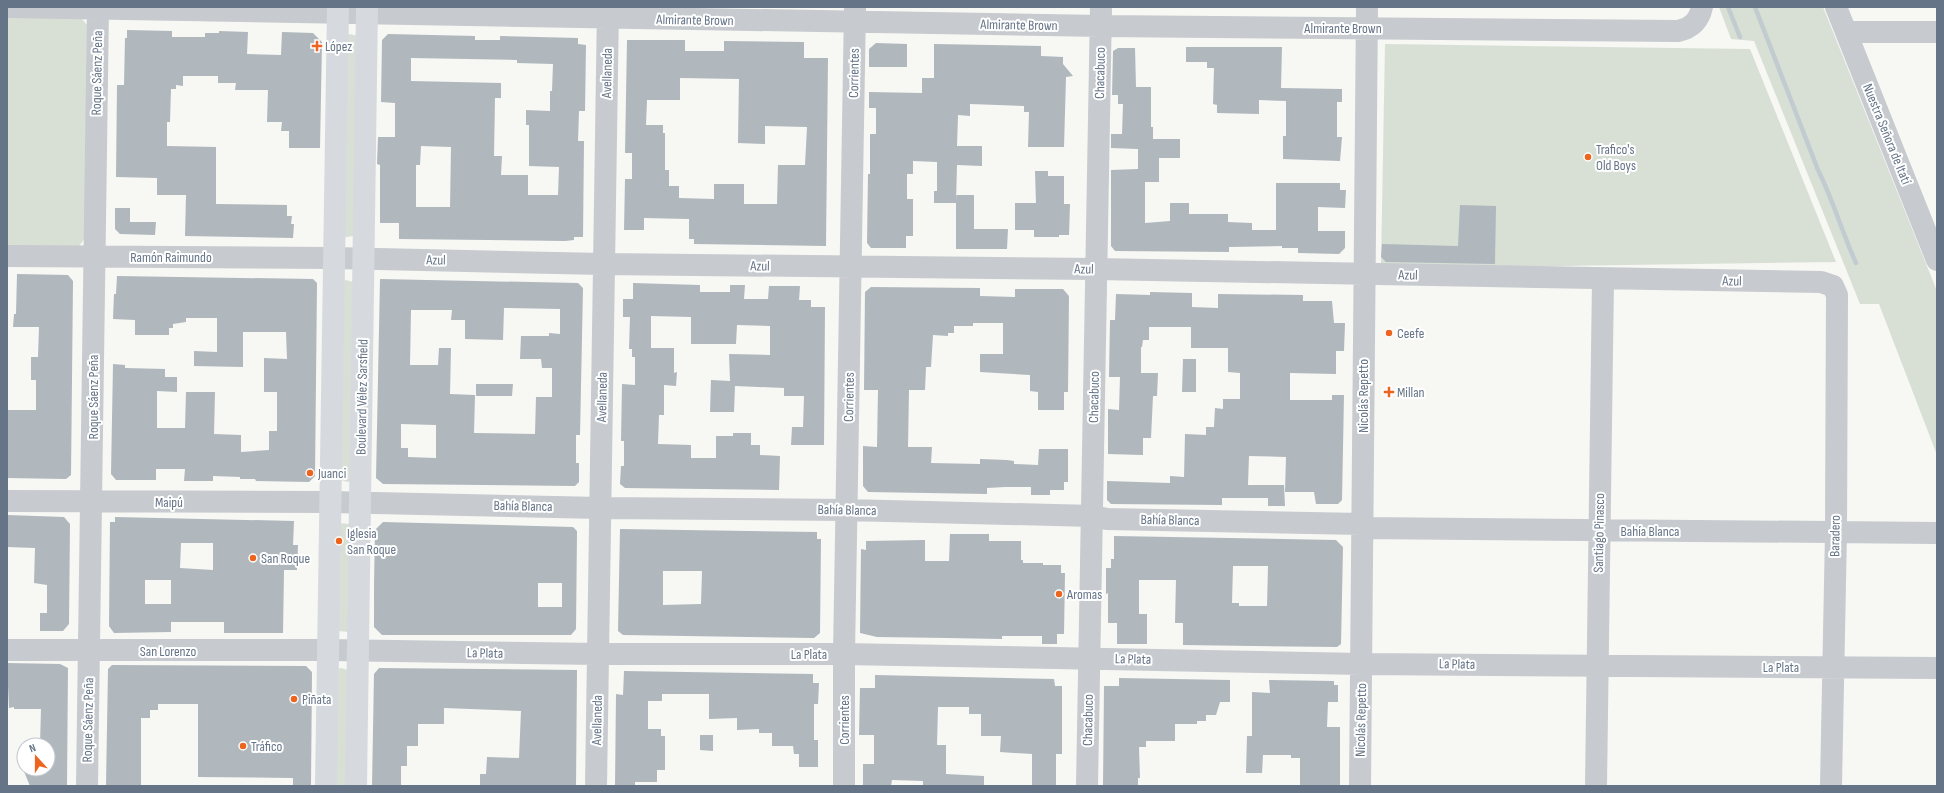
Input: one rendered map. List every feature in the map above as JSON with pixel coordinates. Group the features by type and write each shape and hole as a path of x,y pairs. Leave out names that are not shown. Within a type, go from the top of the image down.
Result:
{"main road":[{"path":"326,786 338,10"},
{"name":"Boulevard Vélez Sarsfield","path":"356,786 367,10"}],"street":[{"name":"Almirante Brown","path":"7,7 1367,18 1678,31 1690,28 1700,14"},
{"name":"Nuestra Señora de Itatí","path":"1836,7 1937,260"},
{"name":"Roque Sáenz Peña","path":"87,786 98,8"},
{"name":"Avellaneda","path":"596,786 608,13"},
{"name":"Corrientes","path":"844,786 844,654 855,14"},
{"name":"Chacabuco","path":"1087,786 1088,658 1093,516 1101,17"},
{"name":"Nicolás Repetto","path":"1360,786 1367,18"},
{"path":"1846,32 1937,32"},
{"name":"Ramón Raimundo","path":"7,256 334,258"},
{"name":"Azul","path":"334,258 603,264 1096,269 1821,282 1833,286"},
{"name":"Santiago Pinasco","path":"1596,786 1598,531 1603,279"},
{"name":"Baradero","path":"1831,786 1836,532 1837,296 1833,286"},
{"name":"Maipú","path":"7,501 330,502"},
{"name":"Bahía Blanca","path":"330,502 601,508 847,510 1093,516 1107,519 1598,531 1937,533"},
{"name":"San Lorenzo","path":"7,650 328,650"},
{"name":"La Plata","path":"328,650 599,654 844,654 1362,664 1937,668"}],"shaded area":[{"path":"1719,7 1823,7 1937,291 1937,455 1879,304 1860,304 1754,41 1731,39"},
{"path":"7,16 82,19 87,25 85,238 79,246 7,253"},
{"path":"350,34 358,36 354,236 346,237 344,236 347,35"},
{"name":"Trafico's Old Boys","path":"1385,44 1750,49 1836,262 1494,267 1381,264"},
{"path":"346,280 353,282 351,481 348,482 341,480 344,281"},
{"path":"340,523 349,524 349,632 338,631"},
{"path":"341,668 348,670 349,786 334,786 338,669"}],"building":[{"path":"127,30 172,31 172,37 205,37 205,33 219,33 219,31 248,32 247,54 281,55 282,32 313,33 322,42 320,148 289,148 289,131 281,131 282,122 267,122 268,90 235,90 236,83 218,83 218,76 183,76 183,86 176,85 176,89 171,89 170,122 167,122 167,146 216,147 216,204 287,205 287,216 292,216 291,224 294,224 293,238 185,236 186,195 157,195 157,178 116,177 117,85 124,85 125,38 127,38"},
{"path":"388,34 475,36 475,40 500,40 500,36 578,38 578,44 586,45 585,111 579,111 578,141 584,141 583,237 574,237 574,240 565,241 399,239 399,223 380,223 380,165 377,164 378,137 395,137 395,103 381,102 382,40","holes":["411,58 517,60 517,63 553,64 552,91 550,91 550,111 526,110 526,125 529,125 529,166 559,167 558,195 528,195 528,175 501,175 502,156 494,156 495,98 501,98 501,83 411,81","421,146 451,147 450,207 416,207 416,165 420,165"]},
{"path":"627,40 685,40 685,51 724,51 724,41 804,42 804,58 828,58 826,246 694,244 694,239 689,239 689,219 644,218 644,230 624,230 625,179 632,179 632,153 625,153","holes":["680,78 739,79 738,143 765,144 765,126 807,127 805,165 778,165 777,204 744,204 744,184 714,184 714,199 679,198 679,186 669,186 669,170 665,170 665,133 663,133 663,125 646,125 647,100 680,100"]},
{"path":"876,43 907,44 907,67 869,67 869,49"},
{"path":"934,44 1041,46 1041,56 1063,57 1063,64 1073,76 1066,77 1064,147 1028,147 1029,112 1024,112 1024,106 970,104 970,116 958,115 957,146 982,146 982,166 957,165 956,203 934,203 934,191 937,191 937,162 913,161 913,174 907,174 907,199 913,199 913,236 906,236 906,248 871,248 867,243 868,174 870,174 870,134 876,134 876,108 869,108 869,92 922,93 922,78 934,78"},
{"path":"1186,47 1282,47 1281,88 1342,89 1342,102 1337,102 1337,137 1342,137 1340,161 1283,159 1283,136 1286,136 1286,101 1259,100 1259,114 1217,113 1217,105 1213,104 1214,68 1207,68 1207,62 1186,62"},
{"path":"1118,48 1135,48 1136,87 1151,87 1151,127 1153,127 1153,139 1180,139 1180,158 1159,158 1159,182 1145,182 1145,223 1170,221 1170,203 1189,203 1189,214 1228,214 1228,222 1252,223 1252,230 1276,230 1276,183 1340,183 1340,190 1346,190 1345,208 1318,207 1318,231 1345,231 1345,248 1339,254 1298,253 1298,248 1282,248 1282,246 1229,247 1229,252 1115,251 1111,246 1111,170 1138,169 1138,149 1111,148 1111,134 1122,134 1123,104 1118,104 1118,95 1112,95 1113,51"},
{"path":"1035,171 1048,171 1048,176 1064,176 1064,204 1070,204 1069,235 1059,235 1059,237 1034,237 1034,230 1015,230 1015,203 1036,203"},
{"path":"956,195 974,195 974,229 1008,229 1007,249 956,249"},
{"path":"1460,205 1496,206 1495,264 1386,262 1381,257 1382,244 1458,246"},
{"path":"115,208 130,208 130,222 156,222 155,235 120,234 115,229"},
{"path":"17,274 68,275 73,281 71,475 66,479 7,478 7,410 36,410 36,380 31,380 31,357 38,357 39,327 13,327 14,314 16,314"},
{"path":"117,276 313,279 317,283 315,476 309,482 256,481 255,479 240,479 240,477 213,476 213,481 184,481 185,469 156,469 156,480 116,480 111,474 113,364 125,365 125,368 165,369 165,377 177,377 177,392 157,391 157,428 185,428 186,392 215,392 214,434 241,435 241,452 269,450 269,431 277,431 277,392 264,392 264,358 287,359 286,332 243,332 243,367 194,366 194,351 217,352 217,318 186,318 186,322 173,324 173,328 169,328 169,335 135,335 135,320 113,319 114,294 116,294"},
{"path":"380,279 578,283 583,288 580,435 576,435 576,463 579,463 579,482 575,486 383,484 376,478","holes":["504,308 560,309 560,334 549,333 549,336 521,336 520,359 541,359 542,368 552,368 552,397 536,397 535,434 474,433 475,395 450,394 451,348 439,348 438,365 410,365 411,310 452,310 451,320 465,320 465,339 503,340","401,424 436,425 436,458 408,457 408,448 401,448"]},
{"path":"633,283 700,285 700,292 730,292 730,285 745,285 744,299 768,299 769,286 800,286 799,300 811,300 811,307 825,307 824,445 791,445 792,427 803,427 804,396 784,396 784,388 735,386 734,412 710,412 711,380 730,381 729,354 770,355 770,326 737,325 736,344 691,344 691,317 651,316 651,348 674,348 674,373 677,372 676,386 664,385 664,415 659,415 658,444 691,445 691,458 716,458 716,436 733,436 733,433 751,433 751,445 760,445 760,455 780,456 779,490 625,488 620,484 621,466 624,466 624,441 621,441 622,384 635,385 635,357 632,357 632,349 629,349 630,317 623,317 623,299 633,299"},
{"path":"871,287 980,288 980,296 1015,297 1015,289 1063,289 1069,296 1068,392 1064,392 1064,410 1038,410 1038,392 1030,391 1030,375 980,372 980,354 1003,354 1003,323 973,323 973,326 954,326 954,333 948,333 948,336 933,335 931,367 926,367 925,390 909,390 908,447 932,447 931,463 980,464 980,459 1007,460 1014,461 1014,464 1038,465 1039,449 1068,449 1068,482 1064,482 1064,490 1050,490 1050,495 1031,495 1031,487 987,488 987,494 868,492 863,486 863,446 877,447 878,390 864,390 865,292"},
{"path":"1150,292 1192,293 1192,307 1218,308 1218,294 1303,295 1303,301 1332,301 1334,323 1345,323 1344,351 1336,351 1336,374 1290,373 1290,400 1332,400 1332,395 1344,395 1342,500 1338,504 1316,504 1314,492 1285,492 1286,457 1249,456 1248,485 1284,485 1285,506 1268,506 1268,498 1222,498 1222,505 1111,504 1107,500 1107,481 1170,483 1170,476 1184,477 1185,434 1206,435 1206,427 1214,427 1215,408 1223,409 1223,399 1240,399 1240,373 1228,372 1228,348 1191,348 1191,327 1149,327 1149,340 1143,340 1141,347 1141,373 1158,373 1157,396 1153,396 1151,438 1143,438 1143,455 1108,454 1108,409 1119,410 1120,377 1109,377 1110,320 1115,320 1116,294 1150,295"},
{"path":"1183,359 1196,359 1196,392 1182,392"},
{"path":"476,384 513,384 512,396 476,396"},
{"path":"7,515 64,517 70,524 69,624 63,631 40,631 40,613 47,613 47,585 34,583 35,548 7,547"},
{"path":"115,517 294,521 293,545 298,545 297,570 284,570 283,633 224,633 224,622 171,622 171,632 114,633 109,626 110,522 115,522","holes":["181,543 213,543 213,570 180,568","145,580 171,580 171,604 145,604"]},
{"path":"383,522 573,527 577,531 576,629 571,635 382,635 374,627 375,530","holes":["538,583 562,583 562,607 538,607"]},
{"path":"620,529 817,532 817,539 821,539 820,633 814,638 623,635 618,631","holes":["663,571 702,571 701,604 663,605"]},
{"path":"950,534 989,534 989,541 1021,541 1021,560 1023,560 1023,563 1061,565 1061,573 1065,573 1064,634 1057,634 1057,644 1042,644 1042,636 1002,636 1002,639 877,637 860,633 861,549 866,550 866,541 925,540 925,561 949,561"},
{"path":"1114,536 1336,540 1343,547 1341,644 1337,647 1183,645 1183,623 1175,623 1176,580 1139,580 1139,614 1147,614 1147,644 1117,644 1117,623 1108,623 1108,593 1106,594 1106,568 1111,568 1111,559 1114,559","holes":["1233,566 1268,566 1267,606 1239,606 1239,603 1232,603"]},
{"path":"7,663 60,664 68,668 67,786 30,786 26,777 56,777 56,737 40,737 41,709 9,708"},
{"path":"112,665 306,666 312,672 311,786 293,786 293,778 198,777 198,704 158,704 158,710 150,710 150,718 141,718 141,786 106,786 108,669"},
{"path":"379,668 577,670 576,786 480,786 480,774 486,774 487,757 519,758 521,711 444,708 444,724 418,724 418,746 407,746 407,766 401,766 401,786 372,786 374,674"},
{"path":"624,671 813,674 813,683 819,683 818,704 814,704 814,740 818,740 818,767 799,767 799,754 794,754 793,746 772,746 772,733 759,733 759,729 737,730 737,718 709,719 709,694 662,694 662,701 648,701 648,729 661,729 661,736 665,736 665,770 657,770 657,782 635,782 635,786 615,786 616,694 623,695"},
{"path":"875,675 1054,679 1055,686 1062,686 1062,754 1056,754 1056,786 1032,786 1032,754 1000,752 1001,736 981,736 981,714 969,714 969,707 938,707 937,745 946,745 946,774 984,776 984,786 923,785 923,781 892,780 891,786 863,786 863,764 874,764 874,735 859,735 860,688 875,688"},
{"path":"1119,678 1230,680 1230,702 1220,702 1216,715 1206,715 1206,721 1197,721 1197,724 1175,724 1175,741 1146,741 1146,747 1139,747 1140,778 1138,778 1138,786 1103,786 1104,686 1119,686"},
{"path":"1269,680 1334,681 1334,685 1338,685 1338,702 1328,702 1327,727 1340,727 1340,786 1300,786 1300,758 1291,758 1291,755 1263,755 1262,773 1246,773 1247,736 1252,736 1252,692 1270,693"},
{"path":"700,735 713,735 713,751 700,750"}],"waterway":[{"path":"1728,7 1740,37"},
{"path":"1755,7 1818,170 1856,263"}],"place":[{"name":"López","path":"317,46"},
{"name":"Trafico's Old Boys","path":"1588,157"},
{"name":"Ceefe","path":"1389,333"},
{"name":"Millan","path":"1389,392"},
{"name":"Juanci","path":"310,473"},
{"name":"Iglesia San Roque","path":"339,541"},
{"name":"San Roque","path":"253,558"},
{"name":"Aromas","path":"1059,594"},
{"name":"Piñata","path":"294,699"},
{"name":"Tráfico","path":"243,746"}]}
